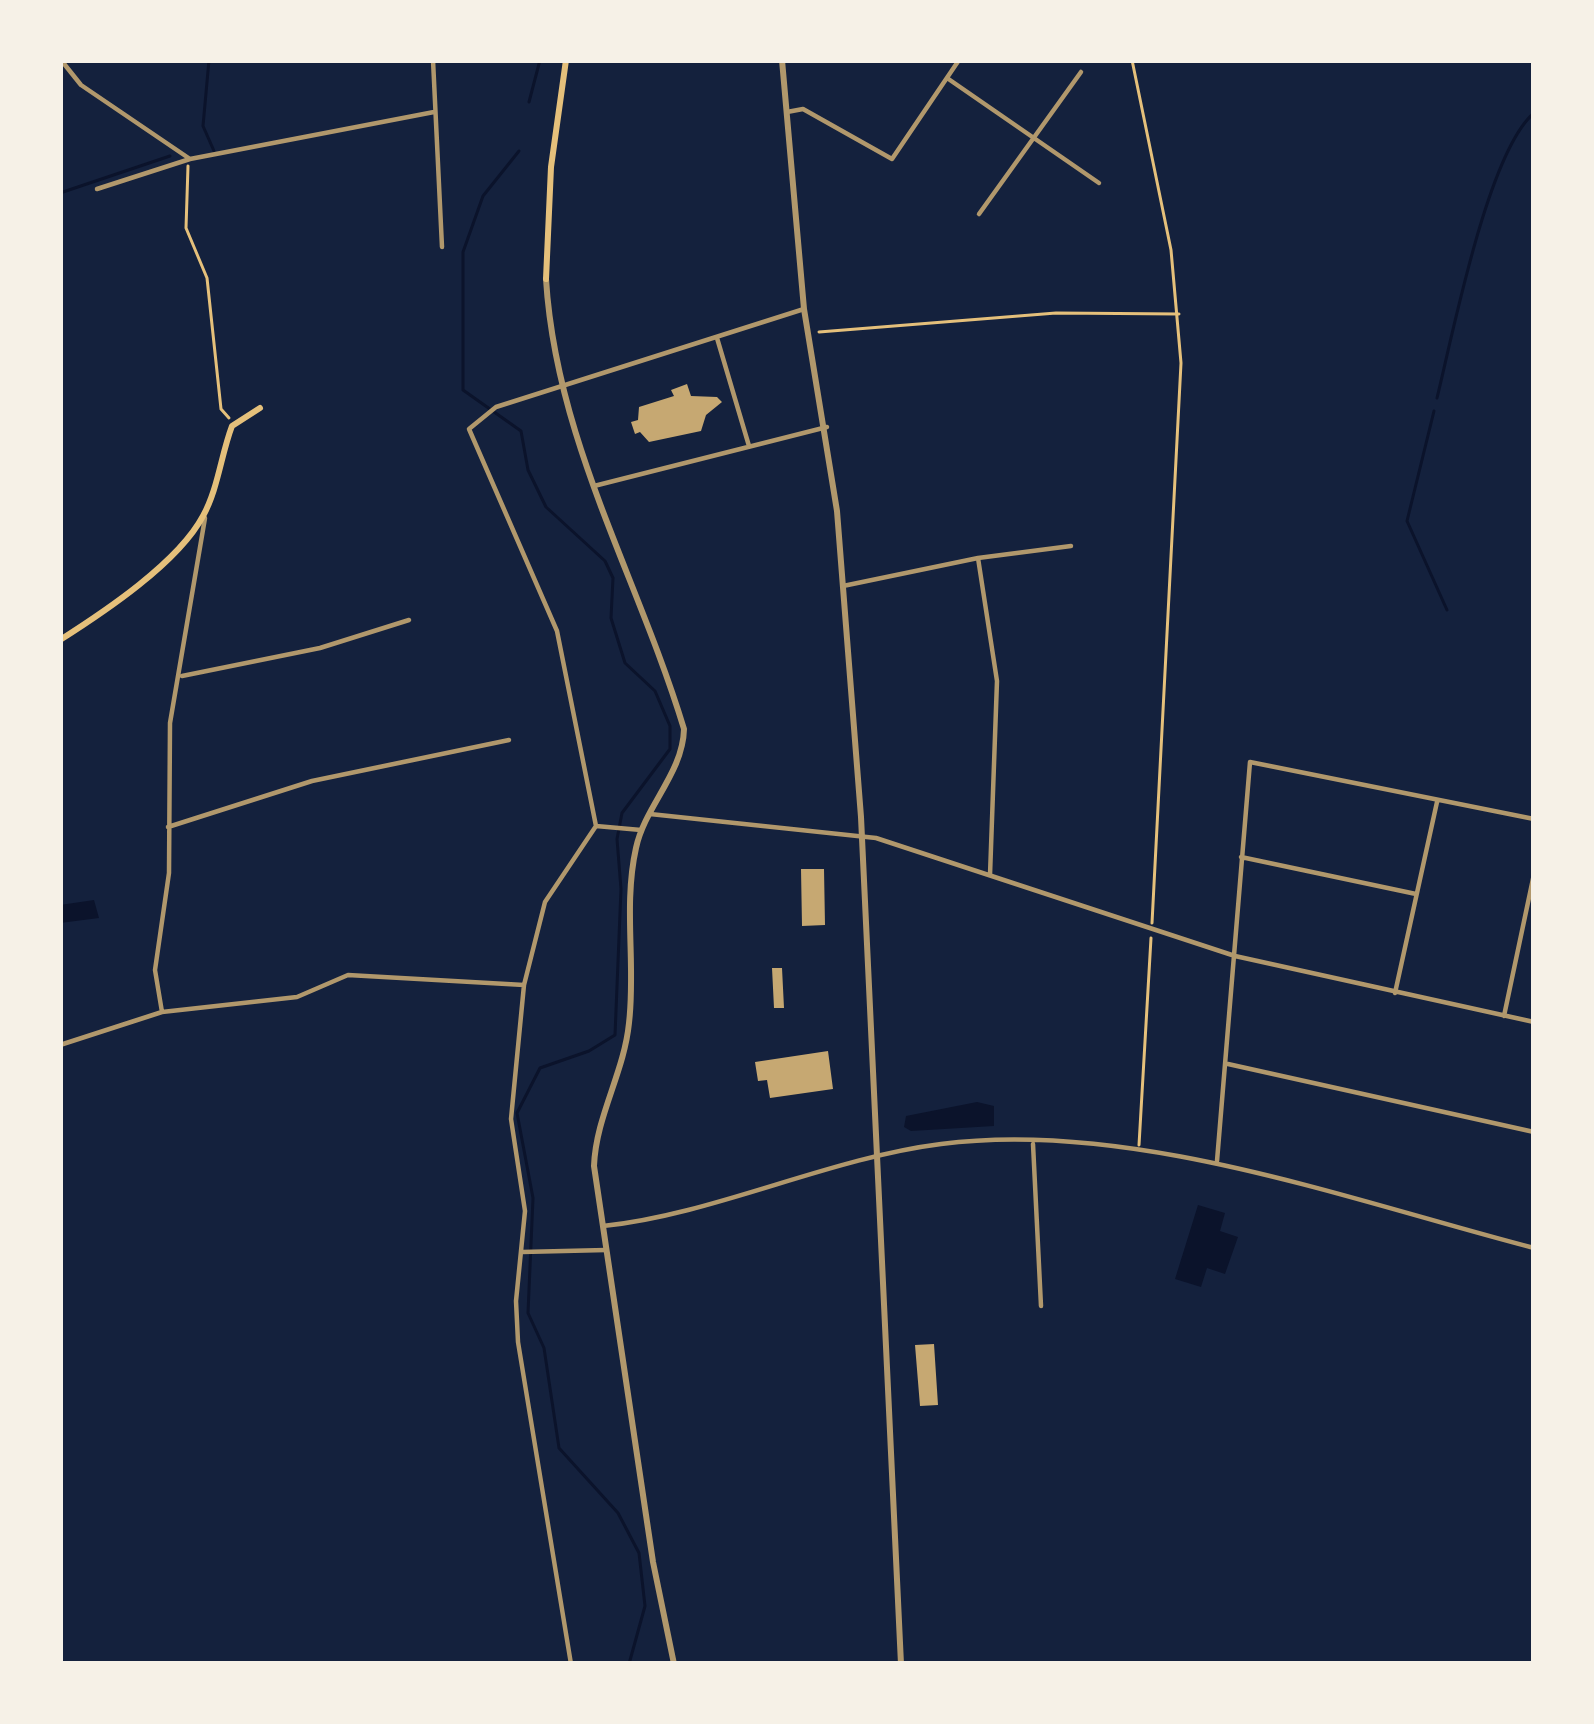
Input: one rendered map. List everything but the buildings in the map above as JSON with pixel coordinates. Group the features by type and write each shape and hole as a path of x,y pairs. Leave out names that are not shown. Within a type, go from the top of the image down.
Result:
{"main road":[{"path":"546,280 550,167 566,60"},
{"path":"60,640 111,607 195,530 206,512 234,423 260,408"}],"street":[{"path":"61,60 81,85 190,159"},
{"path":"433,60 442,247"},
{"path":"782,60 804,309 826,427 843,586 862,836 873,1158 901,1664"},
{"path":"787,112 803,109 892,159 959,60"},
{"path":"979,214 1081,72"},
{"path":"946,78 1099,183"},
{"path":"97,189 190,159 434,112"},
{"path":"546,280 561,390 591,487 684,729 679,756 641,830 630,901 629,1022 595,1147 653,1562 674,1664"},
{"path":"571,1664 518,1342 516,1301 525,1252 523,1176 511,1119 524,985 545,902 596,826 557,631 469,429 496,407 804,309"},
{"path":"717,338 748,446"},
{"path":"591,487 826,427"},
{"path":"162,1012 155,970 168,894 170,723 182,676 206,512"},
{"path":"843,586 978,558 1071,546"},
{"path":"978,558 997,681 990,875"},
{"path":"182,676 320,648 409,620"},
{"path":"168,827 312,782 509,740"},
{"path":"1217,1162 1250,762 1534,819"},
{"path":"1395,993 1437,802"},
{"path":"650,814 862,836 1235,956 1534,1022"},
{"path":"596,826 641,830"},
{"path":"1241,856 1416,894"},
{"path":"1504,1016 1534,874"},
{"path":"60,1045 162,1012 297,997 365,973 524,985"},
{"path":"1228,1064 1534,1132"},
{"path":"603,1226 942,1143 1034,1142 1217,1162 1534,1248"},
{"path":"1034,1142 1041,1306"},
{"path":"525,1252 607,1250"}],"path":[{"path":"1132,60 1178,314 1181,397 1139,1152"},
{"path":"190,159 186,228 207,278 221,409 234,423"},
{"path":"811,333 1056,313 1178,314"}],"water":[{"path":"94,900 99,918 60,923 60,905"},
{"path":"977,1102 994,1106 994,1126 911,1131 904,1127 906,1116"},
{"path":"1198,1205 1225,1213 1220,1231 1238,1237 1225,1274 1207,1268 1201,1287 1175,1279"}],"waterway":[{"path":"209,60 203,126 214,151"},
{"path":"529,102 540,60"},
{"path":"1437,398 1487,203 1517,134 1534,113"},
{"path":"519,151 483,196 463,252 463,390 521,431 528,470 546,507 605,561 613,578 611,618 625,663 655,691 670,726 670,749 622,813 617,839 621,889 615,1035 589,1051 540,1068 517,1113 533,1198 528,1313 544,1348 559,1448 618,1513 639,1553 645,1606 629,1664"},
{"path":"60,193 170,156"},
{"path":"1434,411 1407,521 1447,610"}]}
